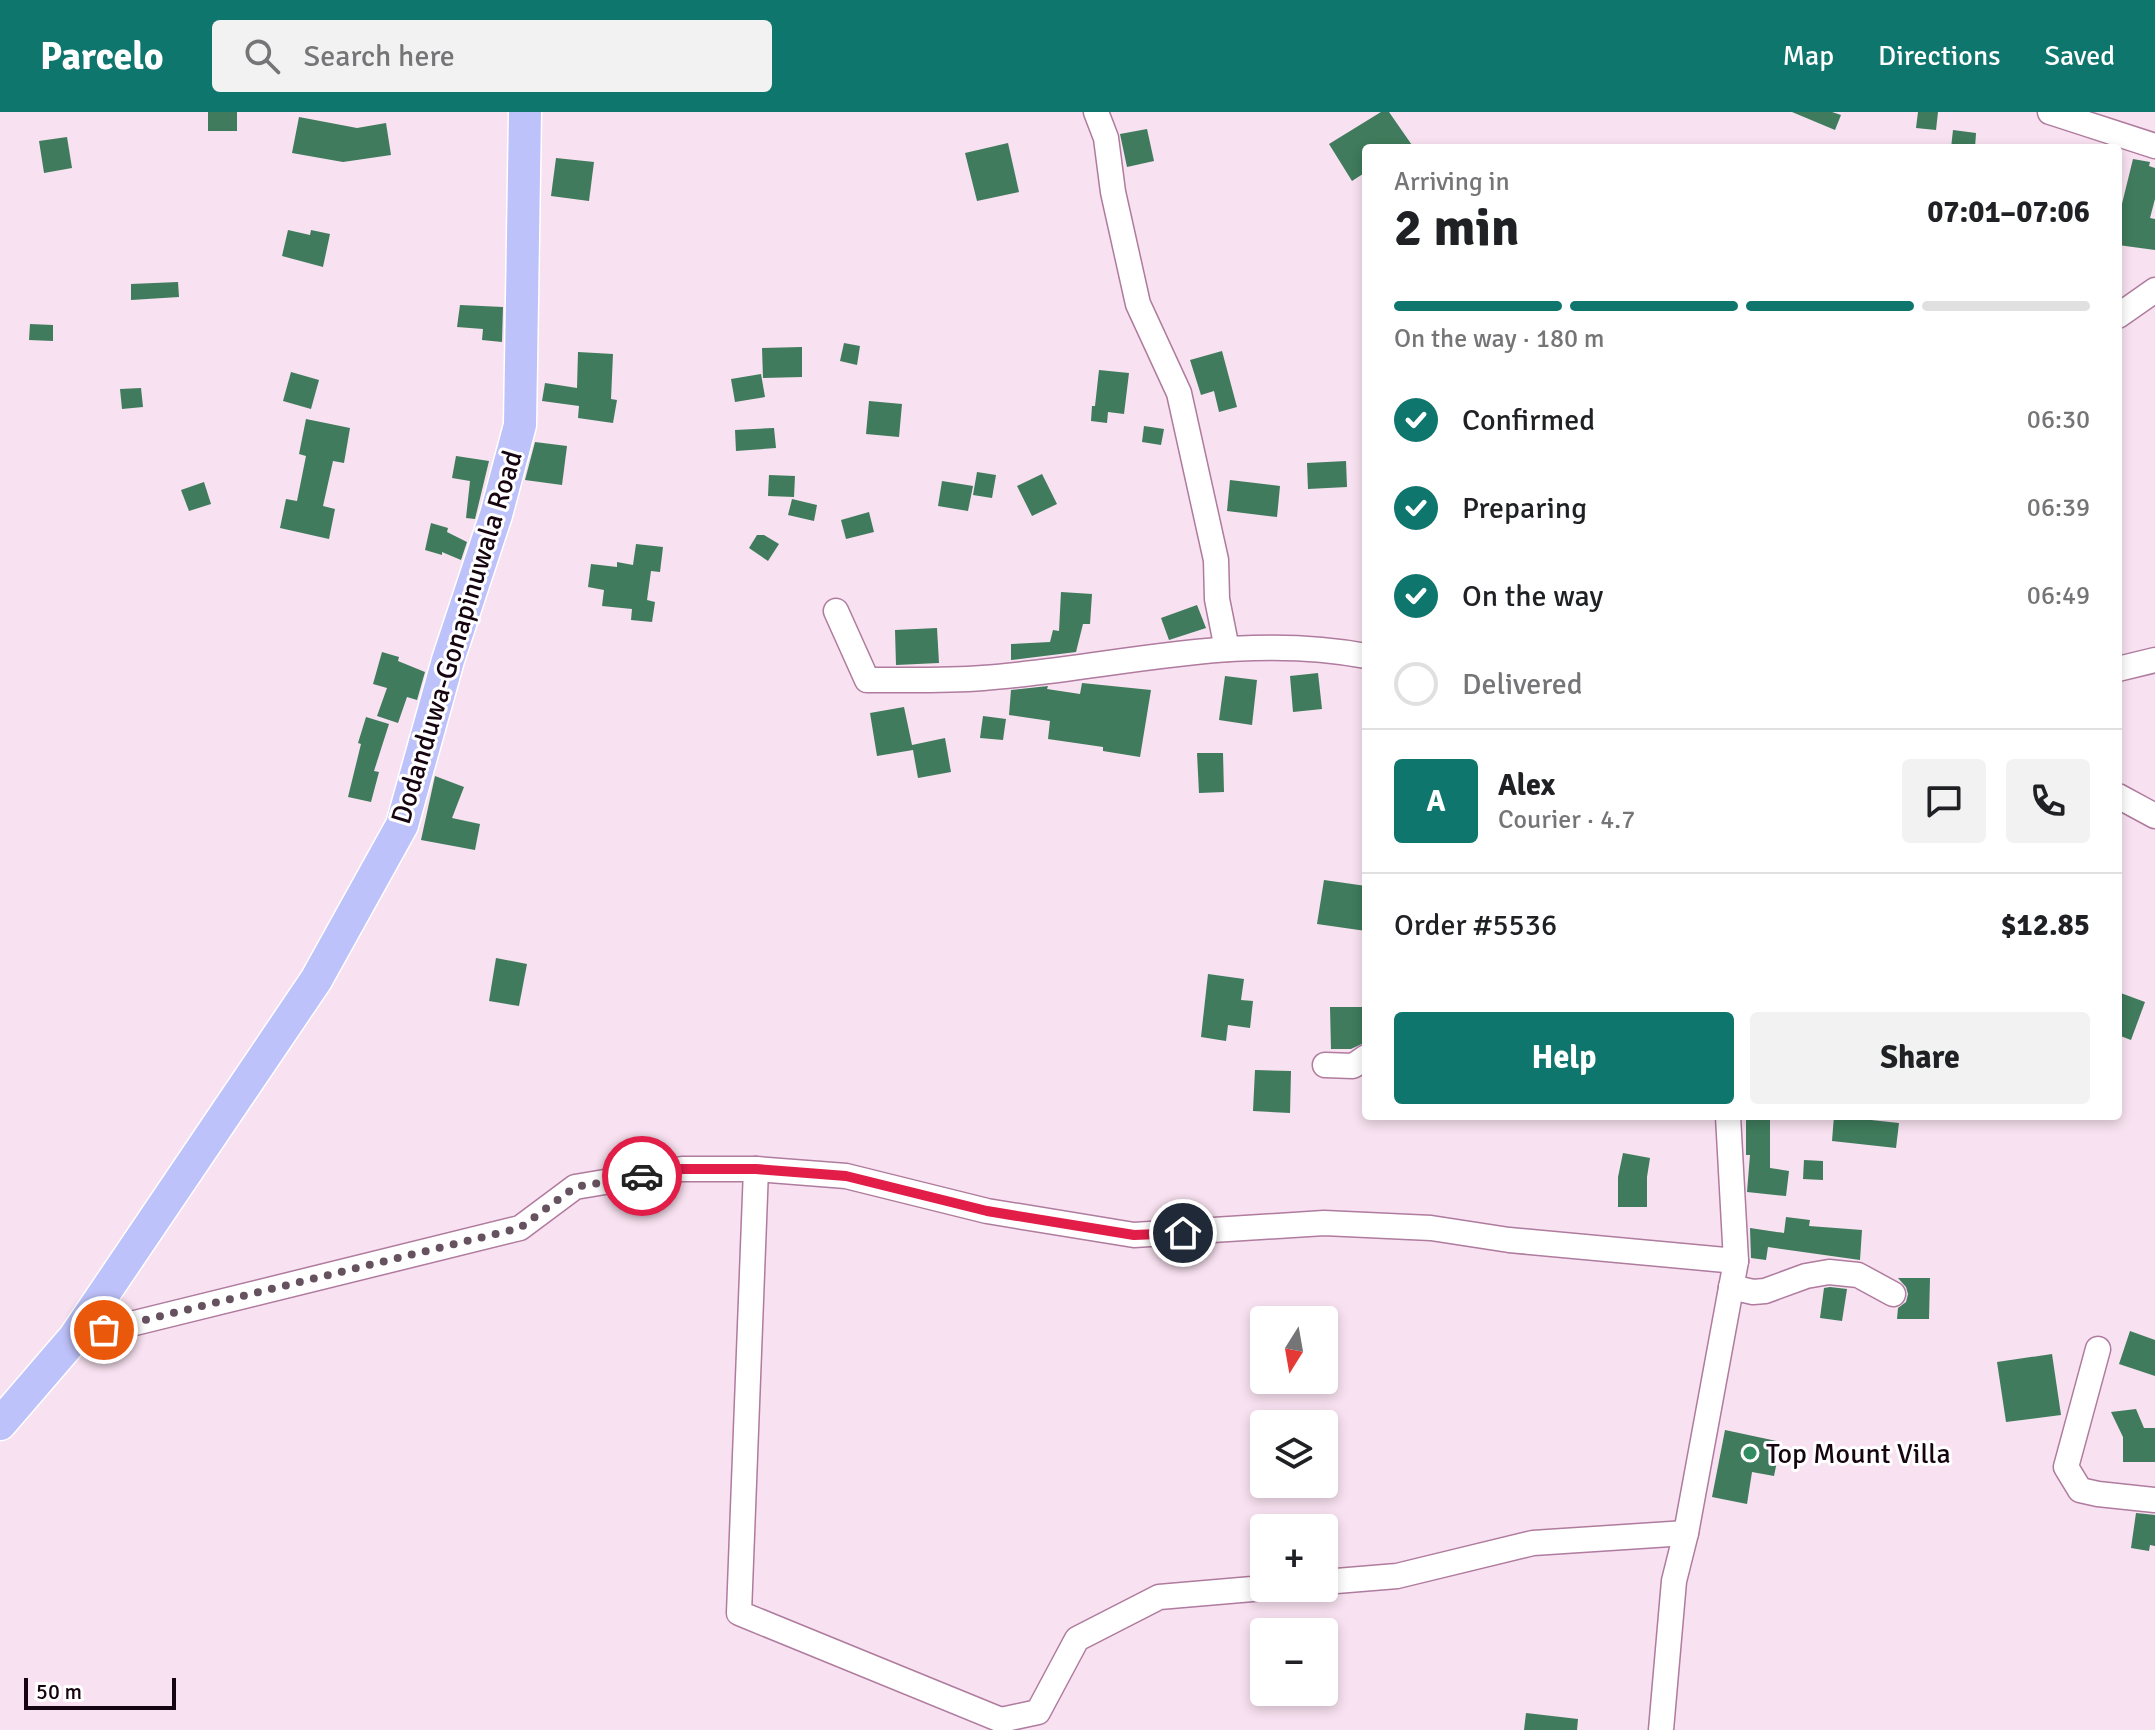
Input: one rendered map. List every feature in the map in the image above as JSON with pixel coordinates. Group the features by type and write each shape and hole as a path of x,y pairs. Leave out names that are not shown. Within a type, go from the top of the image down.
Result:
{"main road":[{"name":"Dodanduwa-Gonapinuwala Road","path":"0,1424 74,1338 316,980 402,825 448,660 496,515 520,425 525,112"}],"street":[{"path":"1096,112 1106,138 1113,192 1138,304 1179,393 1216,560 1217,599 1227,649"},
{"path":"2050,112 2084,118 2155,146"},
{"path":"2122,313 2155,290"},
{"path":"836,611 867,680 984,678 1186,651 1338,650 1362,655"},
{"path":"2122,668 2155,660"},
{"path":"2122,798 2155,816"},
{"path":"1325,1065 1353,1066 1362,1060"},
{"path":"1661,1730 1674,1581 1686,1533 1736,1261 1728,1120"},
{"path":"74,1338 520,1228 575,1187 682,1169 756,1169 846,1176 987,1211 1134,1235 1324,1223 1431,1228 1509,1240 1736,1261"},
{"path":"756,1169 739,1613 1001,1720 1038,1712 1077,1639 1159,1597 1250,1589"},
{"path":"1731,1287 1765,1291 1806,1276 1829,1272 1858,1275 1893,1294"},
{"path":"2098,1349 2066,1467 2080,1490 2155,1500"},
{"path":"1338,1581 1397,1576 1533,1543 1686,1533"}],"building":[{"path":"208,112 237,112 237,131 208,131"},
{"path":"1381,112 1389,112 1411,144 1362,144 1362,175 1352,181 1329,144"},
{"path":"1792,112 1832,112 1841,115 1835,130"},
{"path":"1918,112 1938,112 1936,130 1916,128"},
{"path":"299,117 357,128 386,123 391,155 343,162 292,153"},
{"path":"1147,129 1154,161 1127,167 1120,134"},
{"path":"1953,130 1976,133 1975,144 1951,144"},
{"path":"67,137 72,168 44,173 39,141"},
{"path":"1008,143 1019,192 977,201 965,153"},
{"path":"556,158 594,162 589,201 551,196"},
{"path":"2133,159 2150,162 2149,166 2155,168 2155,199 2150,218 2155,219 2155,250 2122,246 2122,204"},
{"path":"288,230 310,235 311,230 330,234 323,267 282,256"},
{"path":"178,282 179,297 131,300 131,284"},
{"path":"460,305 503,307 502,342 482,340 483,329 457,327"},
{"path":"30,324 53,325 53,341 29,340"},
{"path":"844,343 860,346 857,365 840,361"},
{"path":"802,347 802,377 763,378 762,348"},
{"path":"1222,351 1237,407 1219,412 1214,391 1201,395 1190,360"},
{"path":"578,352 613,354 611,399 617,400 613,423 578,418 579,406 542,401 545,383 577,388"},
{"path":"1099,370 1129,373 1124,414 1108,412 1107,423 1091,421"},
{"path":"291,372 319,380 311,409 283,401"},
{"path":"761,374 765,397 735,402 731,379"},
{"path":"141,388 143,407 122,409 120,389"},
{"path":"869,401 902,404 899,437 866,434"},
{"path":"306,419 350,428 344,463 333,461 323,506 335,509 329,539 280,528 286,499 297,501 306,456 299,454"},
{"path":"1144,426 1164,429 1161,445 1142,442"},
{"path":"774,428 776,448 736,451 735,430"},
{"path":"535,442 567,446 562,485 525,480"},
{"path":"456,456 489,461 475,519 466,518 470,481 452,478"},
{"path":"1346,461 1347,487 1308,489 1307,463"},
{"path":"977,472 996,475 992,498 973,495"},
{"path":"1042,474 1057,504 1032,516 1017,486"},
{"path":"769,475 795,476 794,497 768,496"},
{"path":"1230,480 1280,486 1277,517 1227,511"},
{"path":"942,481 973,486 968,511 938,506"},
{"path":"204,482 211,504 189,511 181,490"},
{"path":"792,499 817,505 814,521 788,515"},
{"path":"869,512 874,532 846,539 841,520"},
{"path":"431,523 448,528 447,532 467,542 461,560 442,552 442,555 425,550"},
{"path":"757,535 764,535 779,544 768,561 749,548"},
{"path":"636,544 663,547 660,572 651,571 647,600 655,602 652,622 631,620 632,609 602,606 604,590 588,587 591,564 617,567 617,562 633,565"},
{"path":"1061,592 1092,594 1090,624 1083,624 1076,652 1011,660 1011,644 1050,642 1053,630 1059,631"},
{"path":"1197,605 1206,628 1169,640 1161,618"},
{"path":"937,628 939,663 896,665 895,630"},
{"path":"382,652 399,657 398,661 425,672 417,700 407,697 398,723 377,716 387,688 373,684"},
{"path":"1318,673 1322,709 1293,712 1290,676"},
{"path":"1225,676 1257,680 1252,725 1219,720"},
{"path":"1082,683 1151,690 1140,757 1103,751 1103,747 1048,739 1050,721 1009,715 1011,690 1048,686 1047,689 1080,694"},
{"path":"904,707 912,745 945,738 951,772 918,778 913,750 877,756 870,713"},
{"path":"983,716 1006,719 1003,740 980,738"},
{"path":"366,717 389,724 374,771 379,772 371,802 348,797"},
{"path":"1197,753 1223,753 1224,792 1199,793"},
{"path":"435,776 464,787 452,818 480,824 475,850 421,840"},
{"path":"1324,880 1362,885 1362,930 1317,924"},
{"path":"496,958 527,964 519,1006 489,1001"},
{"path":"1208,974 1244,979 1241,1000 1253,1001 1250,1028 1228,1025 1226,1041 1201,1037"},
{"path":"2122,993 2145,1002 2131,1040 2122,1037"},
{"path":"1330,1007 1362,1007 1362,1044 1351,1049 1331,1049"},
{"path":"1255,1070 1291,1071 1290,1113 1253,1111"},
{"path":"1746,1120 1770,1120 1770,1168 1789,1171 1786,1196 1747,1192 1750,1155 1746,1155"},
{"path":"1834,1120 1899,1123 1896,1148 1832,1141"},
{"path":"1623,1153 1650,1158 1647,1207 1618,1207 1618,1177"},
{"path":"1804,1160 1823,1161 1823,1180 1803,1179"},
{"path":"1786,1217 1810,1220 1809,1226 1862,1230 1860,1260 1768,1247 1766,1260 1751,1258 1750,1228 1784,1233"},
{"path":"1898,1278 1930,1278 1929,1319 1897,1319 1898,1308 1906,1302 1908,1294"},
{"path":"1824,1288 1847,1289 1842,1321 1820,1318"},
{"path":"2130,1331 2155,1340 2155,1376 2119,1364"},
{"path":"2052,1354 2061,1415 2006,1422 1997,1362"},
{"path":"2136,1409 2144,1428 2155,1428 2155,1462 2123,1462 2123,1437 2111,1412"},
{"name":"Top Mount Villa","path":"1725,1430 1781,1442 1774,1476 1752,1472 1747,1504 1712,1497"},
{"path":"2136,1513 2155,1515 2155,1546 2150,1545 2149,1551 2131,1548"},
{"path":"1526,1713 1578,1719 1577,1730 1524,1730"}],"way so far":[{"path":"104,1330 520,1228 575,1187 642,1176"}],"place":[{"name":"Top Mount Villa","path":"1750,1453"}],"route":[{"path":"642,1176 682,1169 756,1169 846,1176 987,1211 1134,1235 1183,1233"}]}
